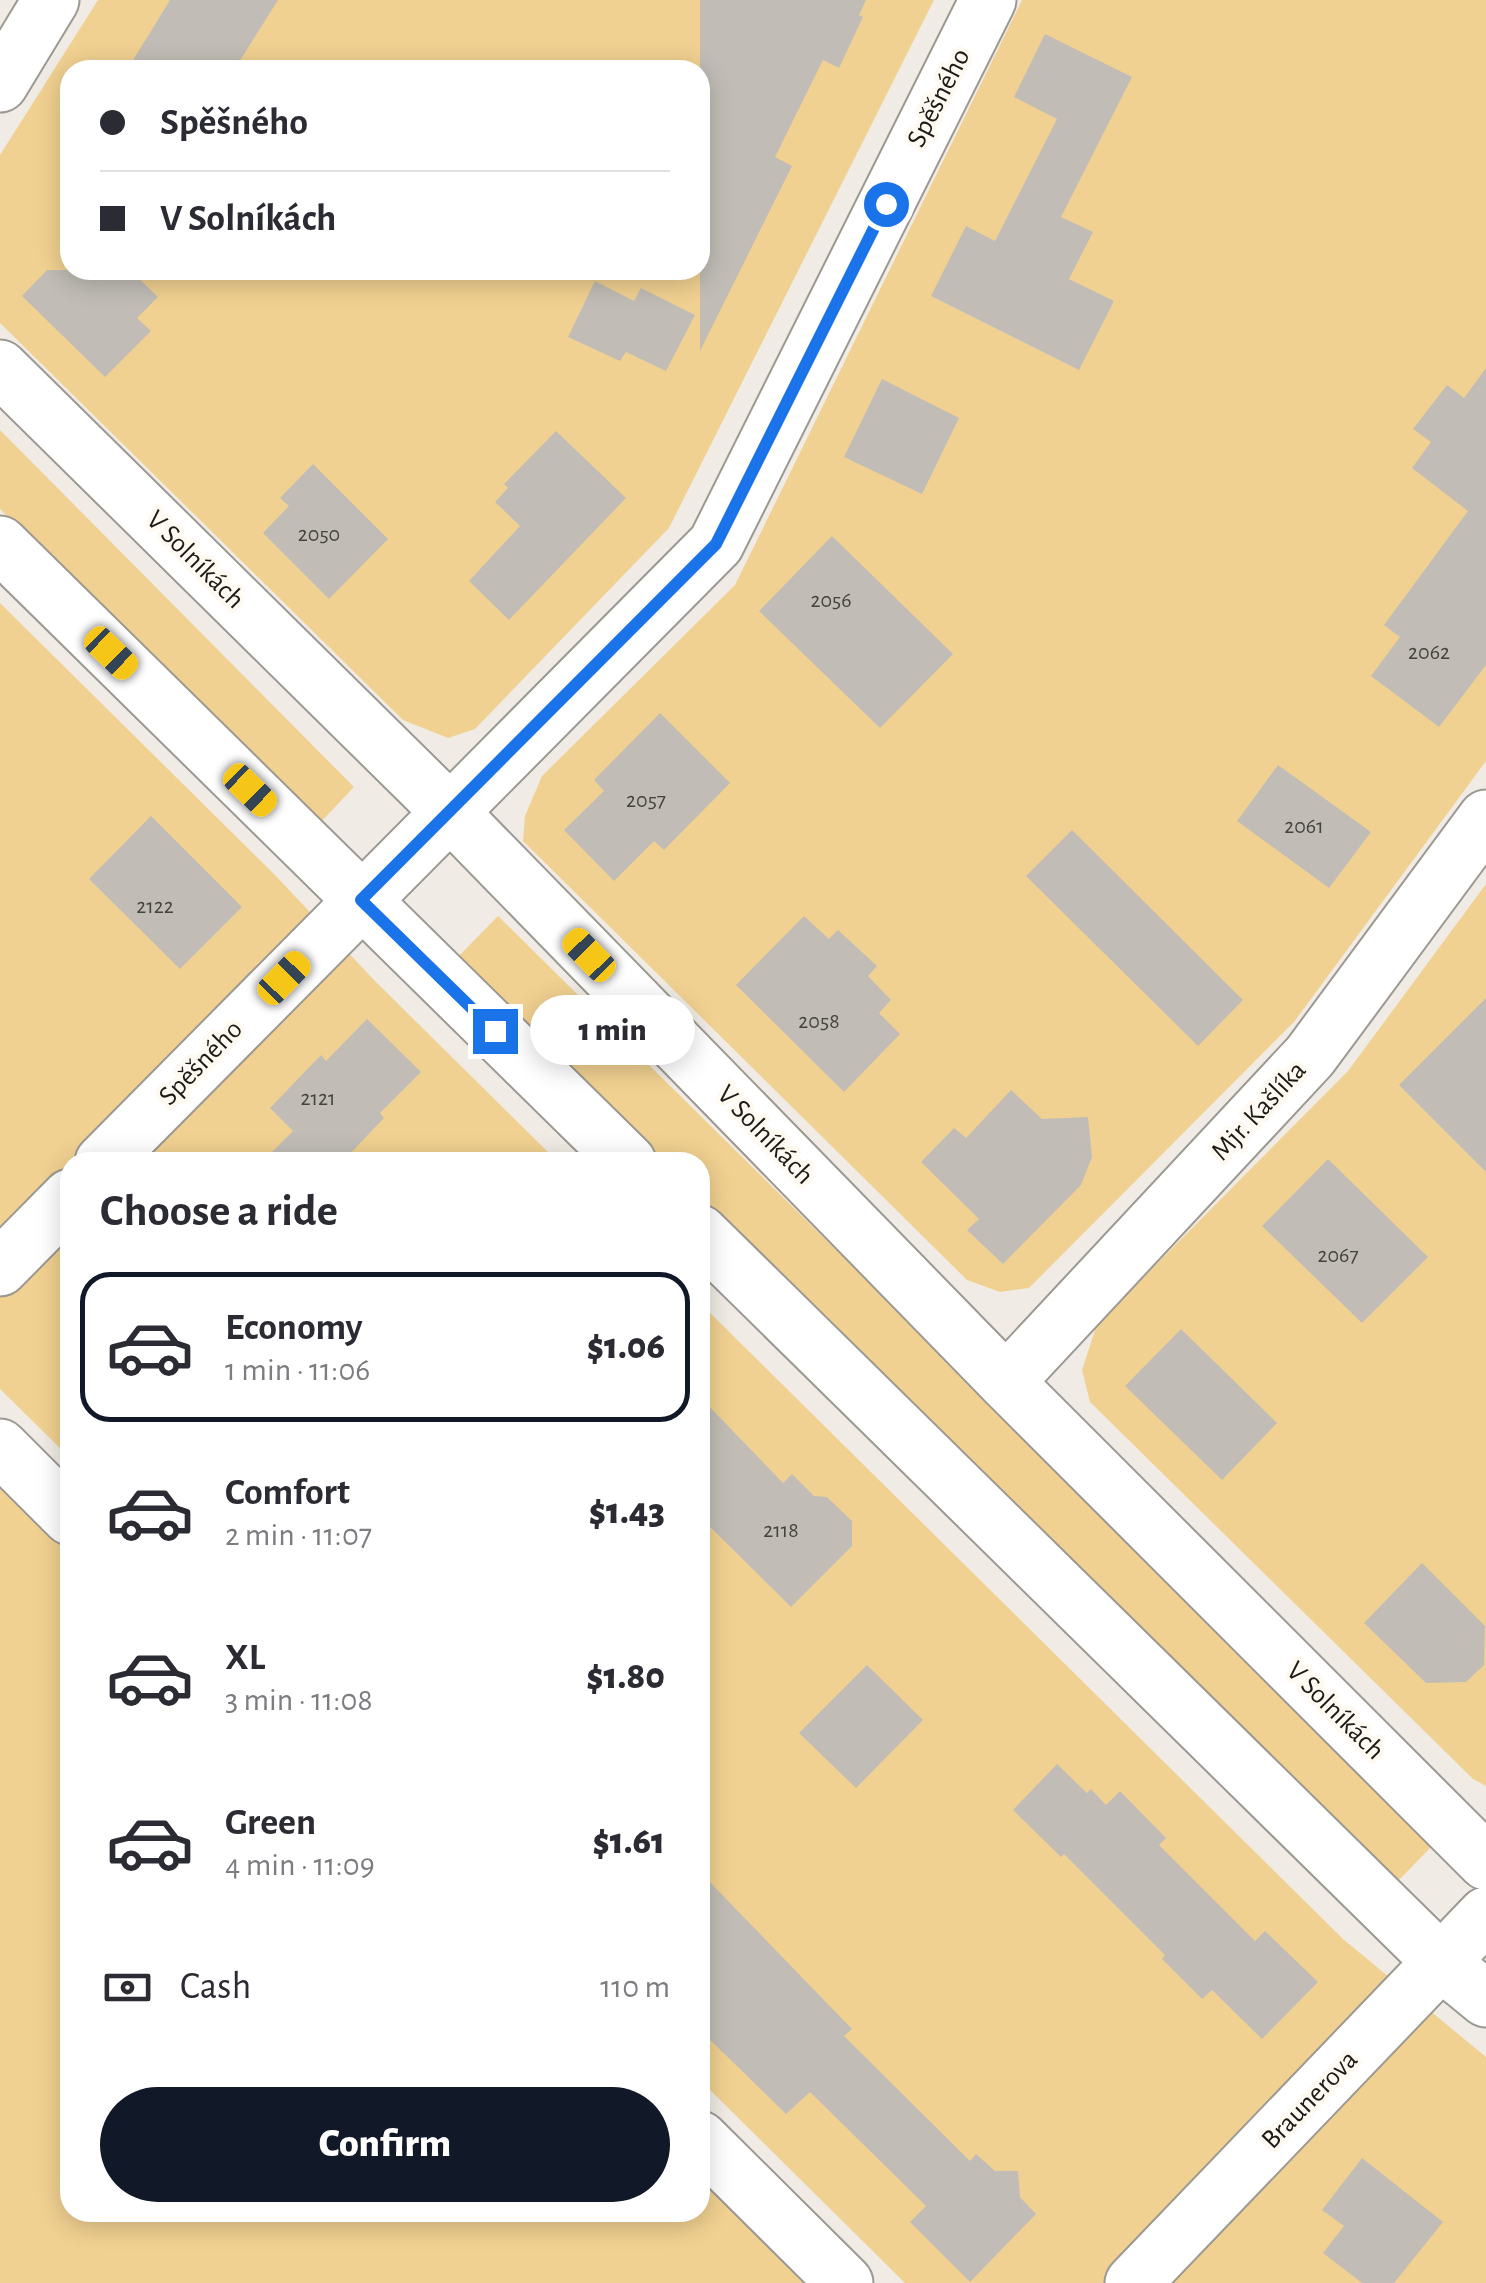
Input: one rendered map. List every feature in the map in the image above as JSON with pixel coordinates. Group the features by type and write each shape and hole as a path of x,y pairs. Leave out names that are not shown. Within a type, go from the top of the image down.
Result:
{"street":[{"path":"0,84 51,0"},
{"name":"Spěšného","path":"114,1152 716,544 988,0"},
{"name":"V Solníkách","path":"0,368 450,812 1006,1382 1486,1862"},
{"path":"0,544 618,1152"},
{"name":"Mjr. Kašlíka","path":"1006,1382 1310,1056 1486,818"},
{"path":"0,1268 60,1207"},
{"path":"710,1243 1442,1963 1486,1999"},
{"path":"0,1447 60,1506"},
{"name":"Braunerova","path":"1133,2283 1486,1915"},
{"path":"710,2149 845,2283"}],"shaded area":[{"path":"98,0 934,0 669,528 475,729 448,738 403,720 0,323 0,155 60,60 60,280 710,280 710,60 60,60"},
{"path":"1022,0 1486,0 1486,761 1294,1022 1029,1288 1000,1292 967,1280 523,841 525,816 542,776 735,585"},
{"path":"0,430 354,787 317,826 0,509"},
{"path":"0,603 548,1152 60,1152 60,1448 0,1389"},
{"path":"1486,884 1486,1786 1473,1779 1090,1402 1082,1370 1097,1324 1348,1071"},
{"path":"498,916 1436,1842 1397,1882 710,1208 710,1152 654,1152 456,959"},
{"path":"710,1313 1343,1939 1486,2057 1486,2283 905,2283 710,2090"},
{"path":"0,1460 60,1522 60,2222 710,2222 710,2190 744,2192 836,2283 0,2283"}],"building":[{"path":"170,0 278,0 240,60 133,60"},
{"path":"700,0 866,0 859,15 863,17 839,68 823,60 775,157 792,166 700,351 700,280 710,280 710,60 700,60"},
{"path":"1045,34 1132,77 1061,217 1093,232 1069,279 1114,301 1079,370 931,296 966,226 995,241 1057,119 1014,97"},
{"path":"47,270 60,270 60,280 140,280 158,297 137,318 151,331 105,377 22,296"},
{"path":"595,281 634,301 641,288 695,315 666,371 626,352 620,361 568,337"},
{"path":"1486,368 1486,665 1439,727 1371,676 1400,637 1384,625 1468,511 1412,468 1431,442 1413,429 1447,385 1464,398"},
{"path":"882,379 959,418 922,494 844,457"},
{"path":"556,431 626,498 509,620 469,581 520,526 495,502 508,488 504,484"},
{"path":"313,464 388,539 329,599 263,533 289,506 280,498"},
{"path":"832,536 953,654 880,728 759,611"},
{"path":"660,713 730,783 664,850 654,841 614,881 564,830 604,791 594,780"},
{"path":"1278,765 1371,832 1329,888 1237,821"},
{"path":"151,816 242,907 180,969 89,879"},
{"path":"1072,830 1243,1000 1198,1046 1026,876"},
{"path":"804,916 829,939 838,930 877,966 868,976 891,1000 879,1013 900,1034 844,1092 736,985"},
{"path":"1486,998 1486,1172 1399,1085"},
{"path":"367,1019 421,1072 380,1113 384,1118 352,1152 272,1152 293,1131 270,1108 321,1055 326,1061"},
{"path":"1011,1090 1042,1119 1088,1117 1092,1157 1081,1185 1003,1264 967,1230 979,1219 921,1162 954,1128 966,1138"},
{"path":"1328,1159 1428,1257 1362,1323 1262,1226"},
{"path":"1181,1329 1277,1423 1222,1480 1125,1386"},
{"path":"710,1407 783,1483 792,1474 814,1496 827,1497 852,1521 852,1546 791,1607 710,1527"},
{"path":"1422,1563 1485,1626 1484,1665 1466,1682 1426,1683 1364,1623"},
{"path":"867,1665 923,1720 856,1788 799,1733"},
{"path":"1057,1764 1106,1805 1120,1791 1166,1838 1159,1845 1255,1941 1265,1931 1318,1982 1262,2039 1212,1990 1202,1999 1162,1959 1165,1955 1064,1854 1061,1857 1013,1810"},
{"path":"710,1882 852,2029 844,2036 970,2161 976,2154 995,2171 1018,2171 1020,2197 1036,2214 970,2282 910,2222 926,2206 810,2092 786,2114 710,2040"},
{"path":"1362,2158 1443,2222 1394,2283 1362,2283 1323,2253 1344,2226 1322,2210"}],"route":[{"path":"495,1031 361,900 716,544 886,204"}]}
